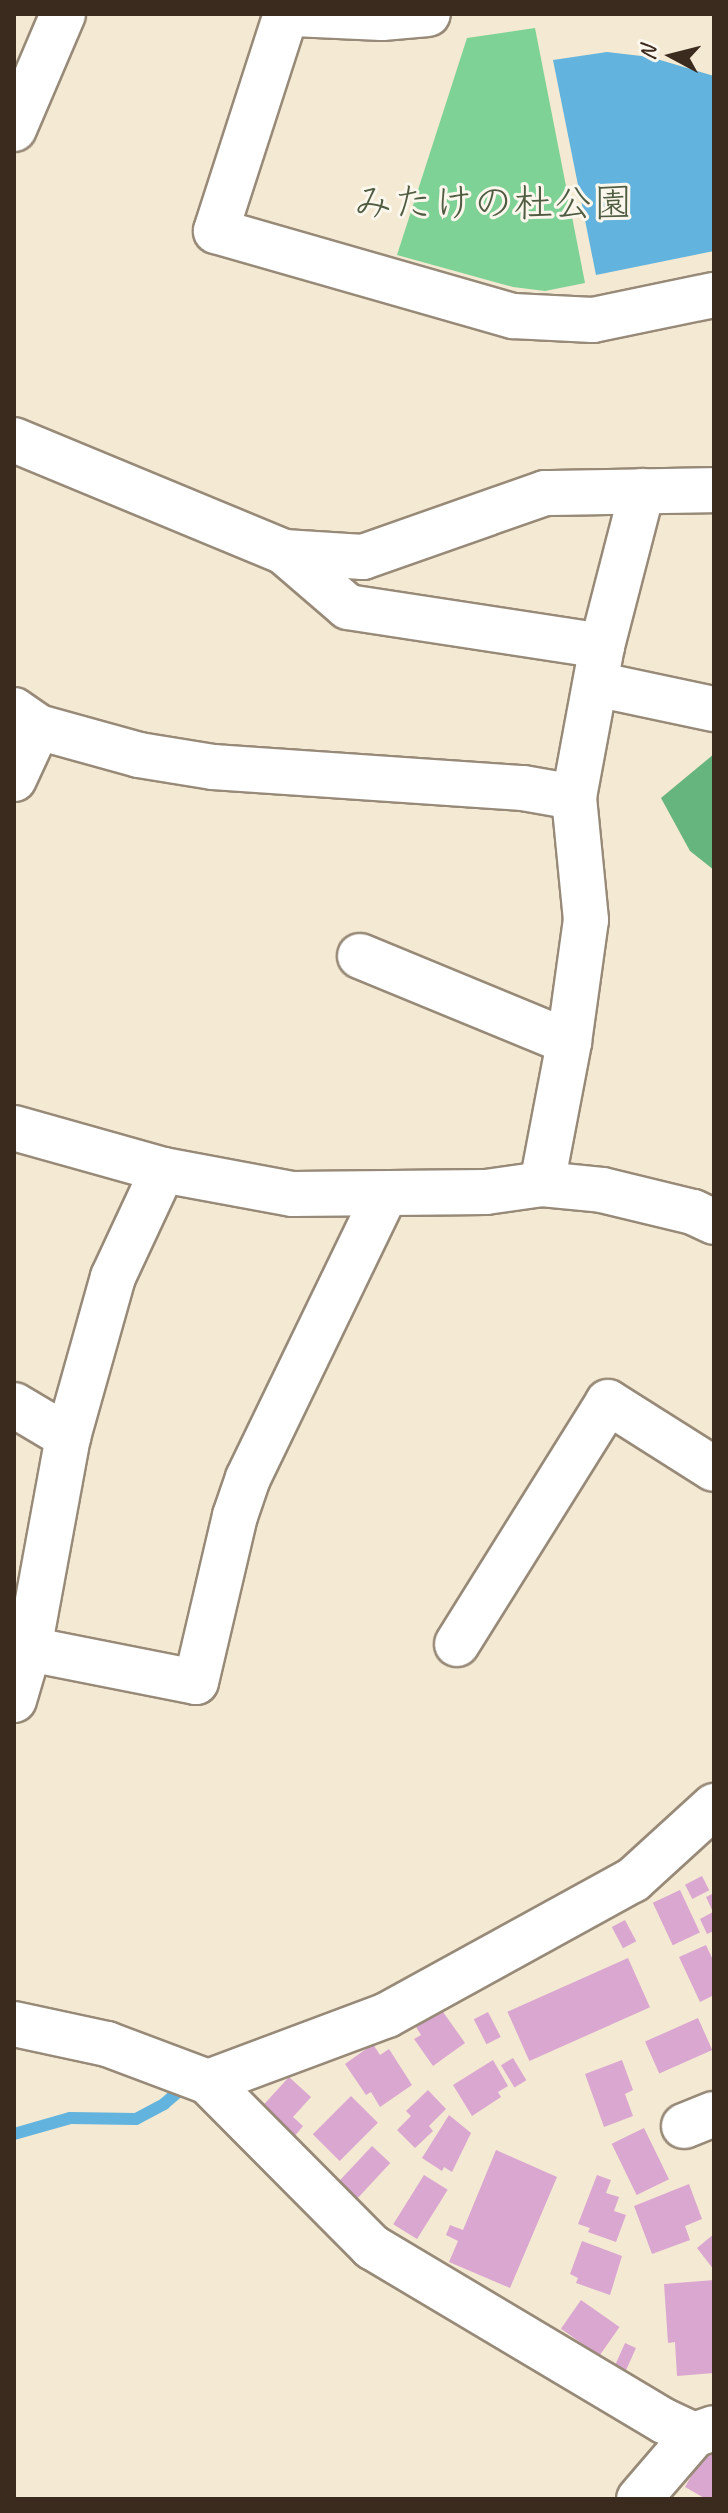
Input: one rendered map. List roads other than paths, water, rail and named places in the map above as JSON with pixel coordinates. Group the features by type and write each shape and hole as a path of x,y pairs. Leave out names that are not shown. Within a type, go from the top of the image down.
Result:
{"street":[{"path":"14,129 63,14"},
{"path":"286,14 216,231 513,316 593,320 714,295"},
{"path":"294,14 382,18 428,14"},
{"path":"14,440 284,552 348,607 599,665 714,709"},
{"path":"284,552 363,557 545,493 714,490"},
{"path":"542,1184 569,1042 586,920 574,797 599,665 642,491"},
{"path":"14,779 26,719 139,755 213,767 523,788 574,797"},
{"path":"360,956 569,1042"},
{"path":"14,1128 163,1170 293,1194 486,1192 542,1184 602,1190 693,1212 714,1222"},
{"path":"14,1700 29,1649 31,1531 68,1437 113,1277 163,1170"},
{"path":"29,1649 196,1682 235,1516 248,1478 385,1195"},
{"path":"457,1644 608,1402 714,1469"},
{"path":"14,1405 68,1437"},
{"path":"208,2082 387,2015 633,1880 710,1824"},
{"path":"14,2024 107,2044 208,2082 372,2247 664,2421 704,2432 639,2499"}],"water":[{"path":"607,52 650,57 714,76 714,251 596,275 553,60"}],"waterway":[{"path":"14,2134 70,2118 136,2119 164,2104 179,2091"}],"park label":[{"name":"みたけの杜公園","path":"493,203"}]}
